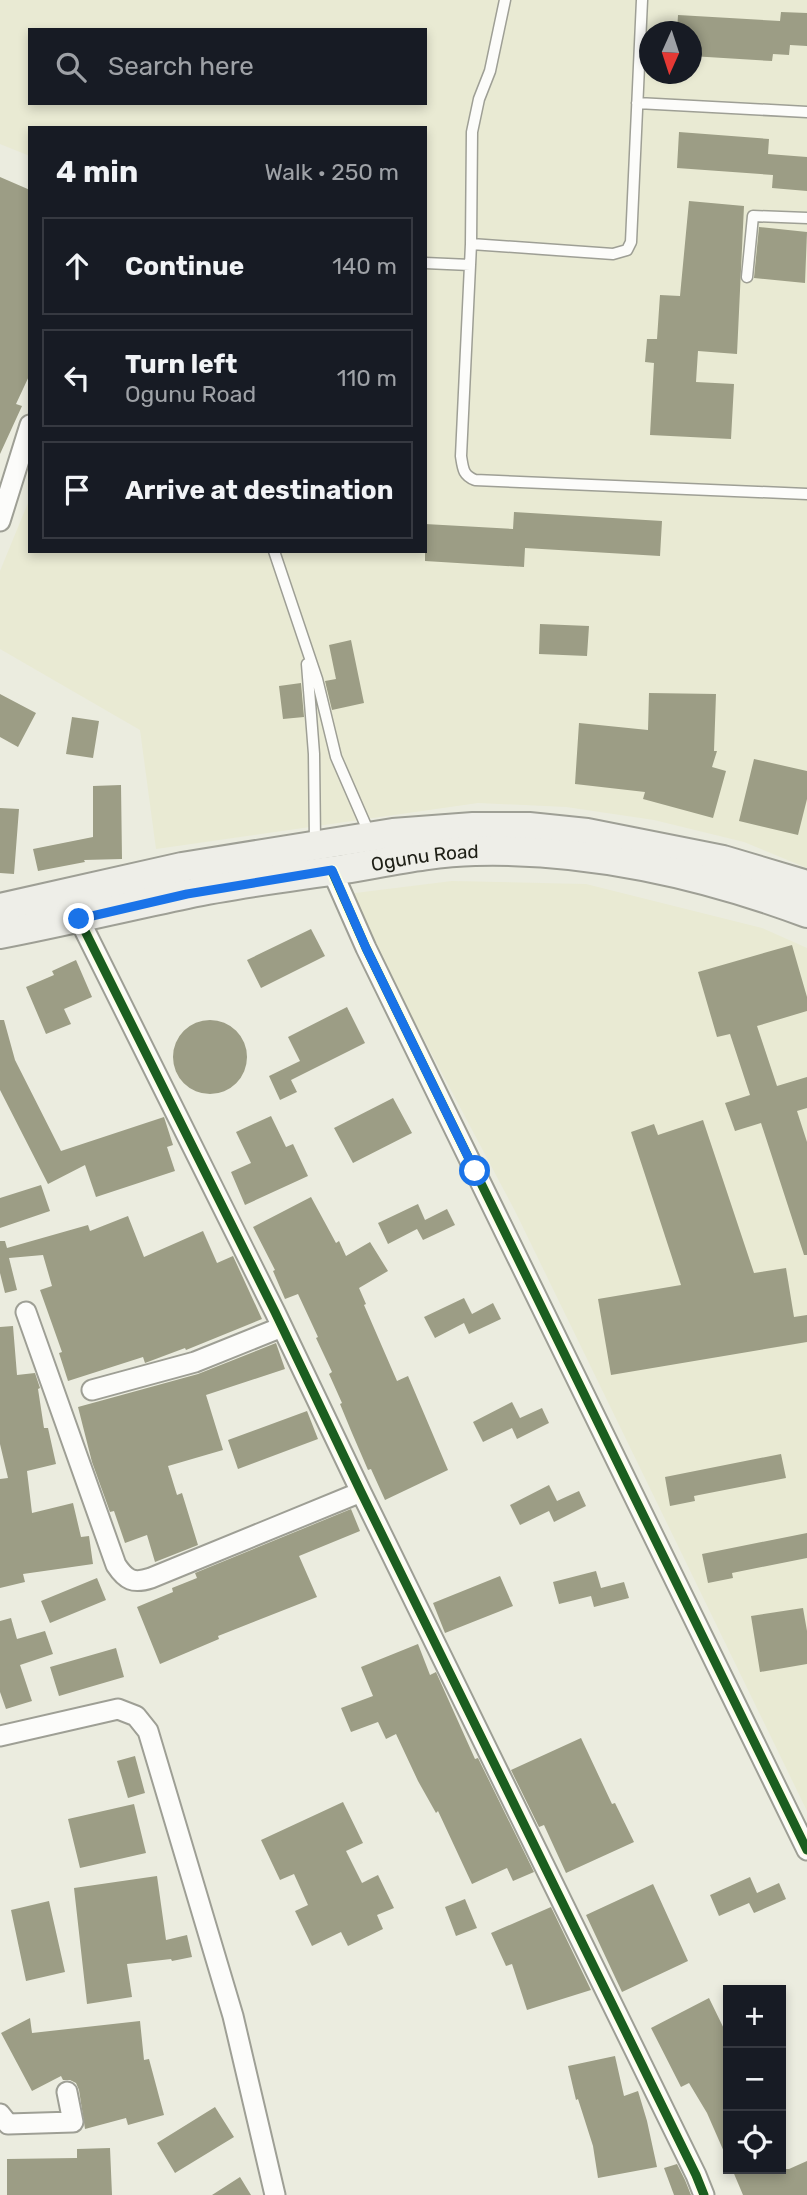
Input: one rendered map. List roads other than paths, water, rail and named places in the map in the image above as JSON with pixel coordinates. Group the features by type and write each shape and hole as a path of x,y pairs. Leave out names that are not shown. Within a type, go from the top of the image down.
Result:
{"main road":[{"name":"Ogunu Road","path":"0,908 182,867 371,836 473,827 529,827 587,833 723,860 807,885"},
{"name":"Ogunu Road","path":"0,934 187,894 332,870 473,851 534,852 585,857 641,867 710,883 807,914"}],"street":[{"path":"0,521 28,431"},
{"path":"332,870 366,948 807,1850"},
{"path":"79,919 282,1326 704,2195"},
{"path":"26,1312 116,1565 125,1578 137,1583 151,1578 361,1492"},
{"path":"92,1390 195,1362 282,1326"},
{"path":"2,1731 118,1709 136,1716 148,1731 233,2016 275,2195"},
{"path":"0,2114 8,2124 73,2122 67,2092"}],"lane":[{"path":"505,0 490,71 479,99 472,132 471,244 461,456 463,471 467,477 475,480 807,494"},
{"path":"471,244 613,254 627,250 631,242 642,0"},
{"path":"637,103 807,112"},
{"path":"747,277 753,216 807,218"},
{"path":"427,263 470,265"},
{"path":"275,553 301,629 336,757 371,836"},
{"path":"301,629 309,681 314,754 315,845"}]}
